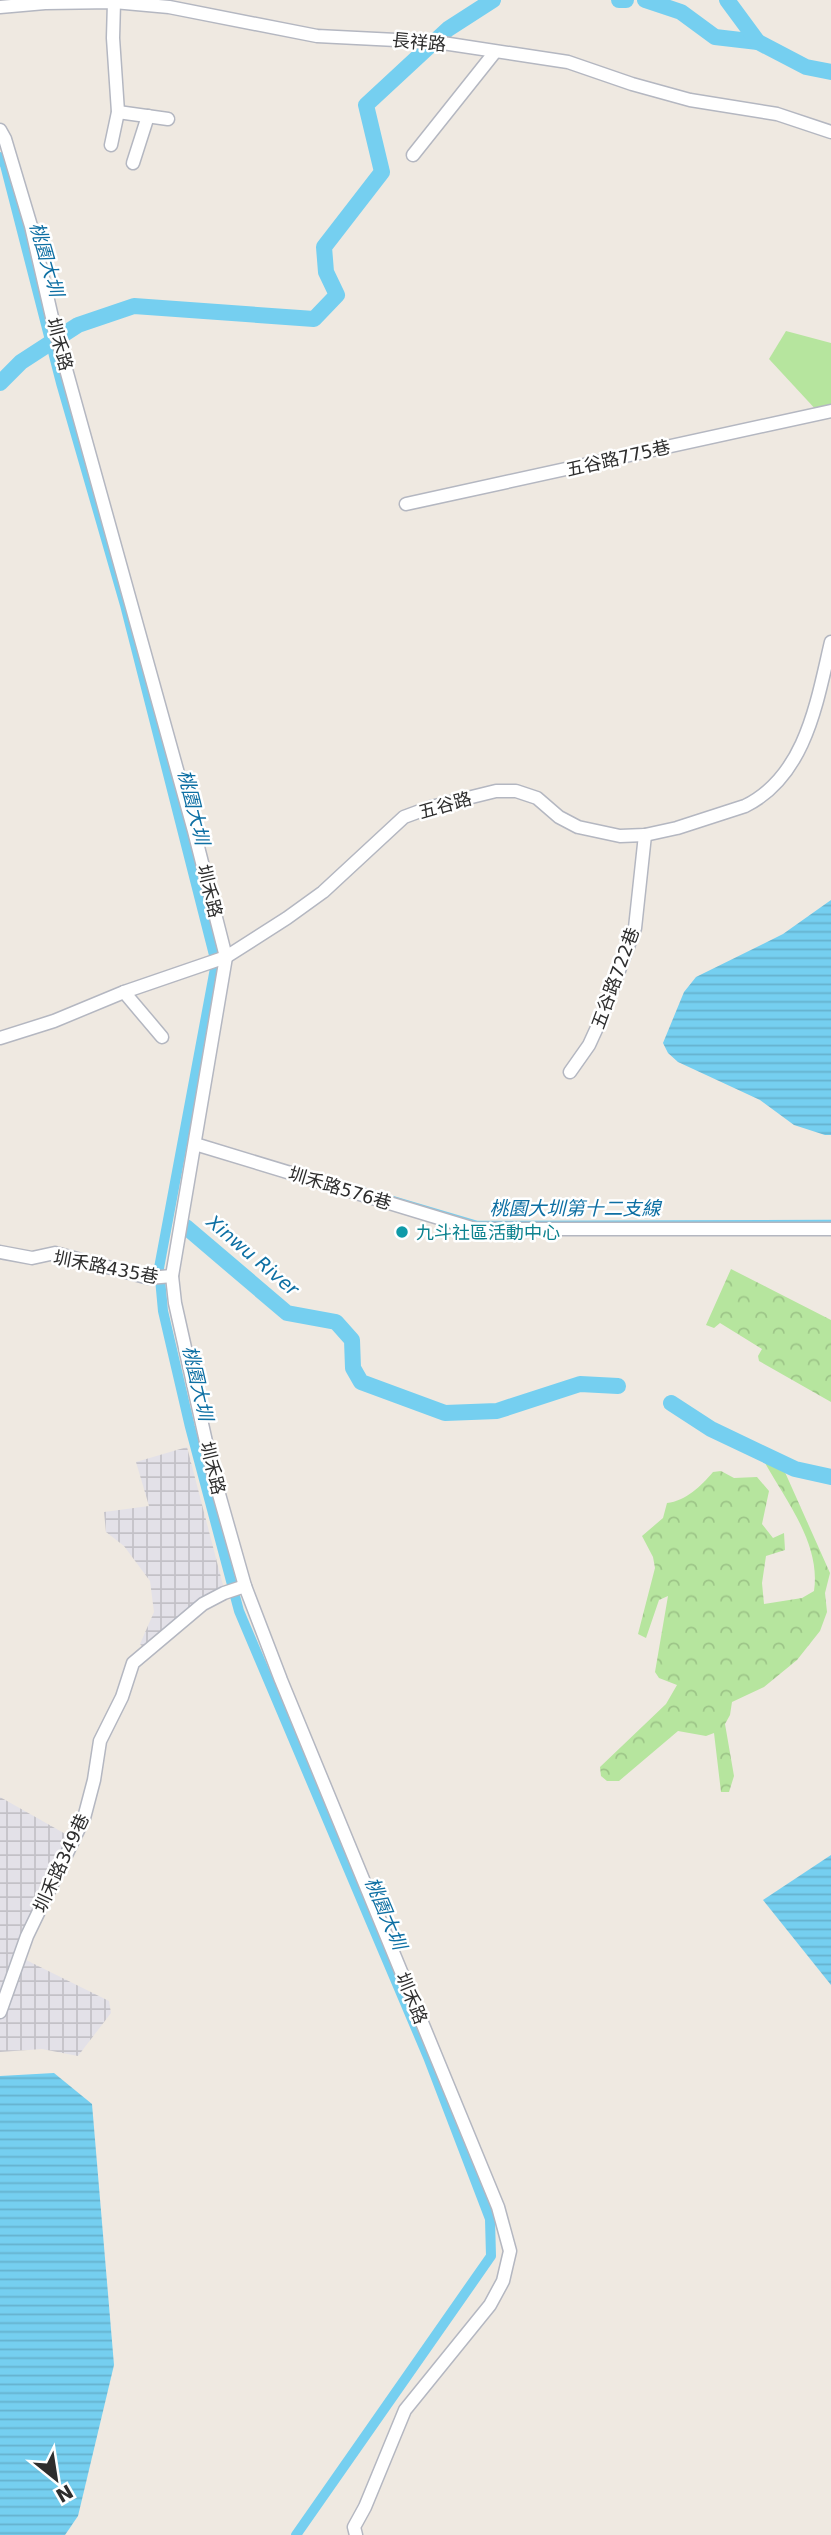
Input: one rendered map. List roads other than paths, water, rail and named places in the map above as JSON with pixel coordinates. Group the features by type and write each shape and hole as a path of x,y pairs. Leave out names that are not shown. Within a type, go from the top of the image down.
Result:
{"street":[{"name":"長祥路","path":"0,7 114,2 169,7 317,36 442,43 568,62 690,100 777,114 831,132"},
{"path":"111,145 118,112 113,38 114,2"},
{"path":"413,155 495,52"},
{"path":"118,112 168,119"},
{"path":"133,163 148,116"},
{"name":"圳禾路","path":"0,130 31,226 56,332 194,831 215,960 195,1144 174,1255 164,1278 175,1303 213,1473 243,1587 498,2207 510,2251 503,2281 490,2305 405,2410 354,2527 356,2535"},
{"name":"五谷路775巷","path":"406,504 831,411"},
{"name":"五谷路","path":"0,1038 54,1021 124,992 215,960 288,918 323,892 404,817 431,807 496,791 516,791 537,798 559,817 578,827 620,836 645,835 677,828 754,802 776,783 794,757 813,721 831,642"},
{"name":"五谷路722巷","path":"570,1072 589,1045 600,1021 635,928 645,835"},
{"path":"124,992 162,1037"},
{"name":"圳禾路576巷","path":"195,1144 475,1229 831,1229"},
{"name":"圳禾路435巷","path":"0,1252 32,1258 55,1253 164,1278"},
{"name":"圳禾路349巷","path":"0,2012 27,1936 84,1818 100,1741 121,1697 133,1663 203,1604 243,1587"}],"water":[{"path":"831,900 831,1135 825,1135 794,1125 760,1100 678,1062 668,1053 663,1043 684,992 696,977 783,934"},
{"path":"831,1855 831,1985 763,1900"},
{"path":"54,2073 92,2104 114,2365 78,2516 65,2535 0,2535 0,2076"}],"waterway":[{"path":"0,383 21,362 78,325 134,306 314,319 337,295 326,272 324,247 382,172 366,105 448,29 493,0"},
{"path":"619,0 626,0"},
{"path":"645,0 681,12 715,37 758,42"},
{"path":"727,0 758,42 806,67 831,72"},
{"name":"桃園大圳","path":"0,157 5,165 61,383 125,605 216,963 159,1268 163,1311 190,1427 239,1611 428,2057 490,2219 491,2256 296,2535"},
{"name":"桃園大圳第十二支線","path":"362,1188 477,1222 831,1221"},
{"name":"Xinwu River","path":"186,1227 287,1313 336,1322 352,1340 353,1368 361,1382 445,1413 497,1411 580,1384 618,1386"},
{"name":"Xinwu River","path":"671,1403 711,1429 795,1469 831,1477"}],"place":[{"name":"九斗社區活動中心","path":"402,1232"}]}
